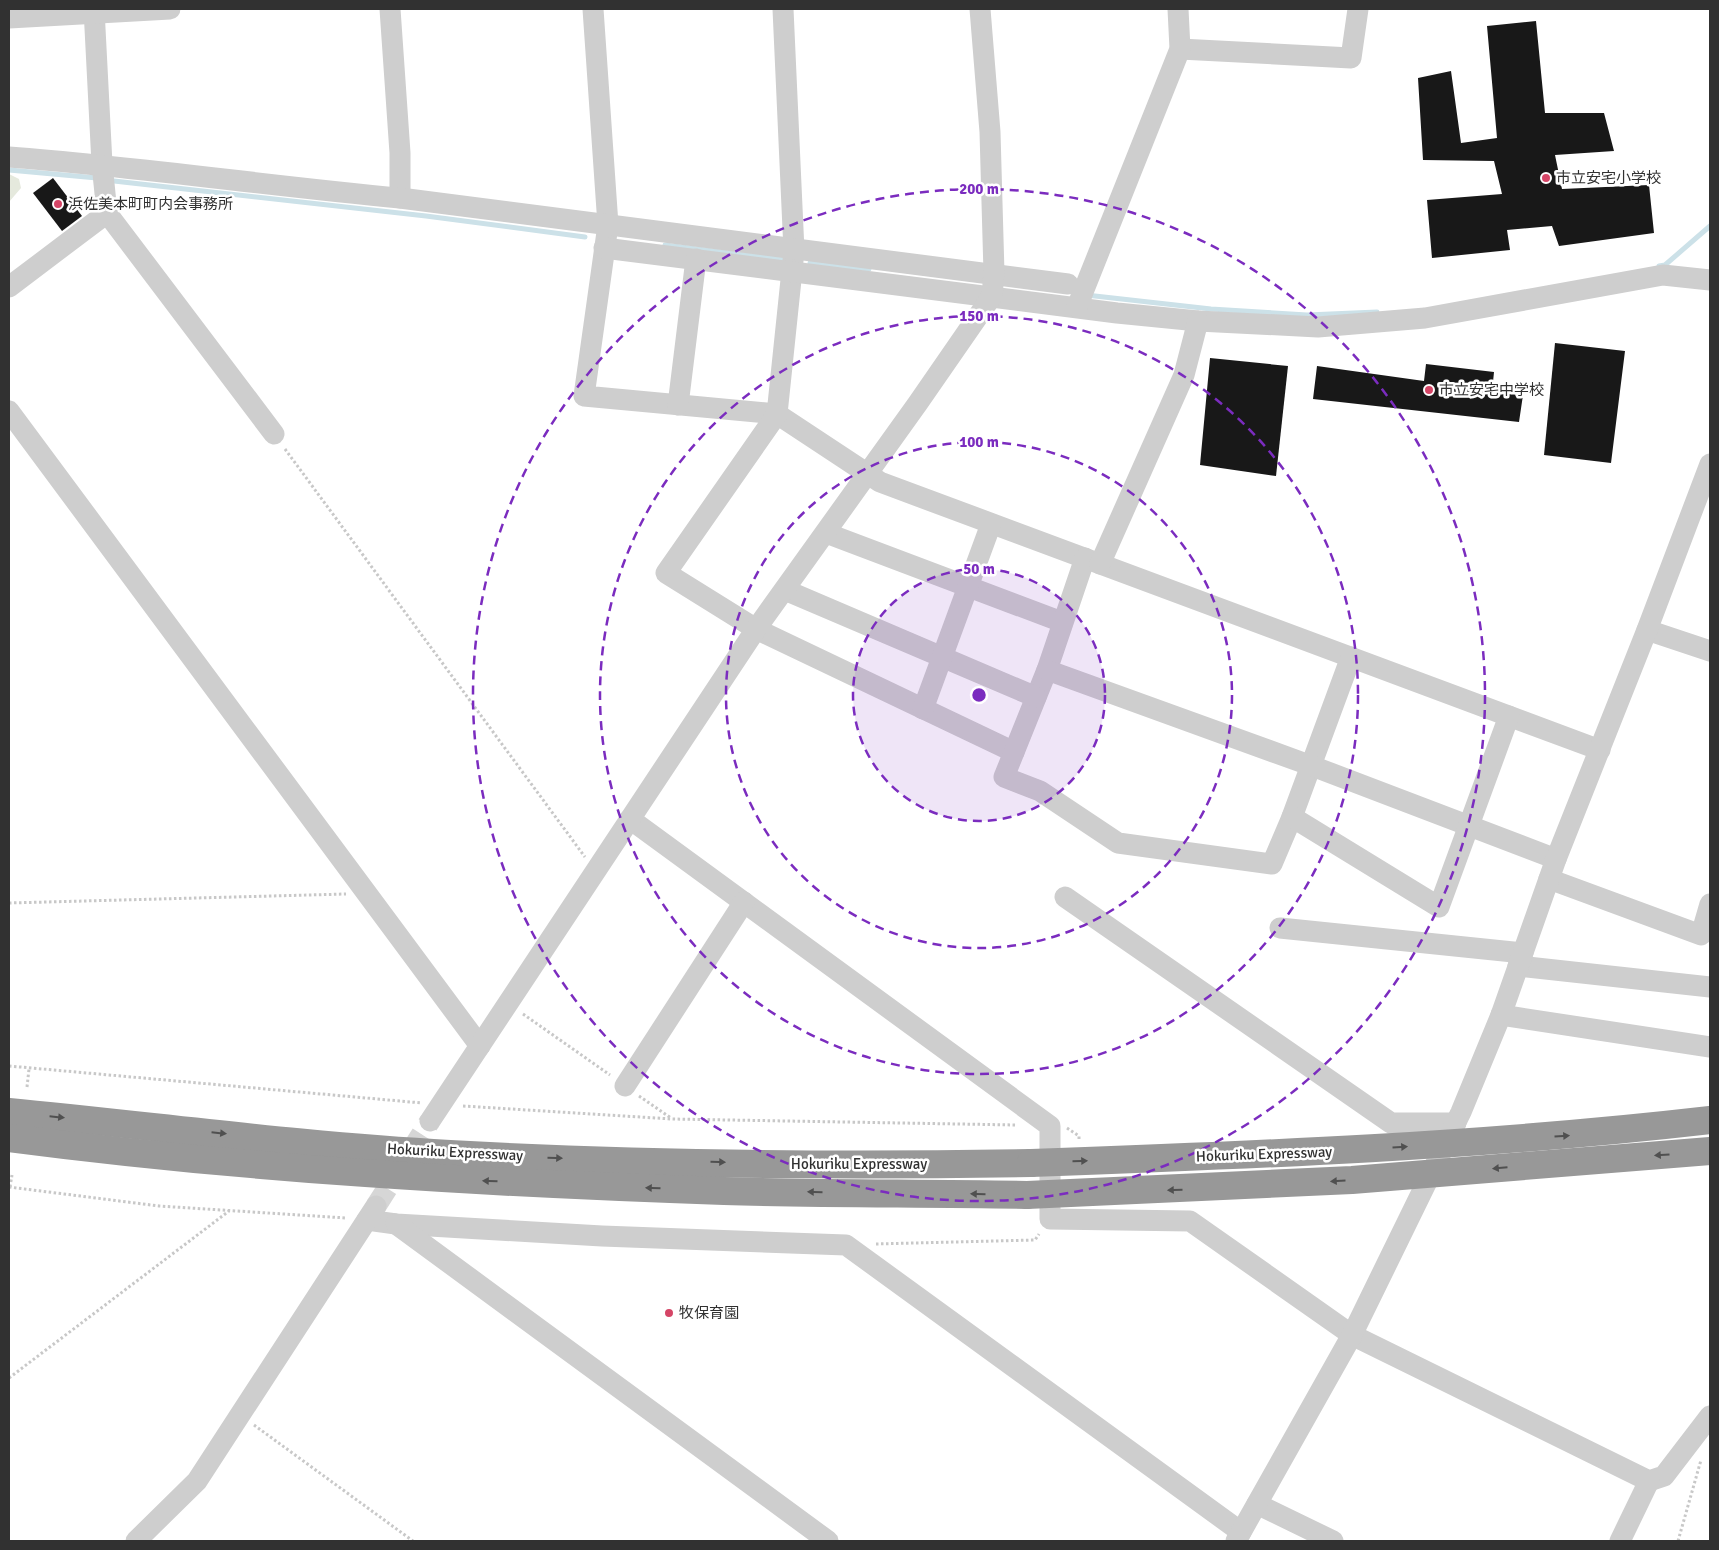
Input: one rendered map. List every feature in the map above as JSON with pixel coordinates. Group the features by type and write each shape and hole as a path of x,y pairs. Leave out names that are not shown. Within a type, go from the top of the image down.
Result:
{"highway":[{"name":"Hokuriku Expressway","path":"9,1112 449,1154 638,1161 877,1165 1032,1163 1309,1153 1583,1135 1710,1120"},
{"name":"Hokuriku Expressway","path":"9,1138 107,1151 424,1178 726,1191 1026,1195 1352,1180 1710,1151"}],"street":[{"path":"9,18 94,11 170,9"},
{"path":"390,9 400,153 400,198"},
{"path":"593,9 608,225 584,396 777,414 880,482 1600,750"},
{"path":"784,9 794,261 777,414 666,572 756,629 1014,752"},
{"path":"436,1113 756,629 868,474 992,296 994,273 990,132 980,9"},
{"path":"1077,307 1076,286 1180,49 1178,9"},
{"path":"1180,49 1351,58 1358,9"},
{"path":"94,11 102,164 107,213 274,434"},
{"path":"9,157 102,164 303,189 400,198 608,225 794,261 992,296 1198,321 1318,327 1406,320 1491,307 1663,275 1710,280"},
{"path":"9,286 107,213"},
{"path":"604,248 696,259 794,261 994,273 1076,286"},
{"path":"678,405 696,259"},
{"path":"1198,321 1184,375 1062,622 1047,670 1004,777 1040,791 1118,843 1272,864 1312,766 1351,657"},
{"path":"11,418 480,1046"},
{"path":"396,1224 602,1236 846,1244 1239,1537 1352,1335 1456,1123 1501,1015 1556,859 1647,630 1710,464"},
{"path":"923,709 991,524"},
{"path":"826,533 1062,622"},
{"path":"785,590 1036,698"},
{"path":"1647,630 1710,651"},
{"path":"1047,670 1312,766 1556,859"},
{"path":"1292,818 1439,907 1470,826 1508,716"},
{"path":"630,819 1057,1125 1050,1219 1190,1221 1352,1335 1649,1481 1664,1476 1710,1416"},
{"path":"1549,879 1701,935 1710,904"},
{"path":"1065,897 1391,1123 1456,1123"},
{"path":"625,1086 744,902"},
{"path":"1280,928 1521,959 1710,987"},
{"path":"1501,1015 1710,1046"},
{"path":"136,1541 197,1481 371,1213 396,1224 828,1541"},
{"path":"1620,1541 1649,1481"},
{"path":"1257,1504 1333,1541"}],"path":[{"path":"274,434 595,872"},
{"path":"9,903 367,894"},
{"path":"508,1003 672,1119"},
{"path":"9,1066 436,1113 528,1112 672,1119 1057,1125 1079,1136 1080,1146"},
{"path":"27,1087 29,1069"},
{"path":"12,1174 9,1187 159,1206 230,1211 371,1213"},
{"path":"9,1378 230,1211"},
{"path":"846,1244 1035,1240 1050,1219"},
{"path":"239,1414 413,1541"},
{"path":"1678,1541 1704,1452"}],"shaded area":[{"path":"9,174 19,179 21,188 9,202"}],"building":[{"path":"1536,21 1545,113 1604,113 1614,151 1555,155 1562,189 1649,185 1654,233 1559,246 1552,226 1507,230 1510,250 1432,258 1427,200 1502,194 1494,161 1423,160 1418,78 1451,71 1461,143 1497,138 1487,26"},
{"name":"浜佐美本町町内会事務所","path":"53,178 82,216 62,231 33,193"},
{"path":"1555,343 1625,351 1611,463 1544,455"},
{"path":"1210,358 1288,366 1276,476 1200,465"},
{"path":"1426,364 1494,372 1492,392 1523,395 1519,422 1313,399 1317,366 1424,381"}],"waterway":[{"path":"9,170 97,178"},
{"path":"114,181 426,216 585,237"},
{"path":"1659,266 1665,265 1710,226"},
{"path":"665,245 786,260"},
{"path":"810,263 869,269"},
{"path":"1086,295 1211,309 1307,315 1377,312"}],"tunnel":[{"path":"376,1206 430,1121"}],"place":[{"name":"市立安宅小学校","path":"1546,178"},
{"name":"浜佐美本町町内会事務所","path":"58,204"},
{"name":"市立安宅中学校","path":"1429,390"},
{"name":"牧保育園","path":"669,1313"}]}
